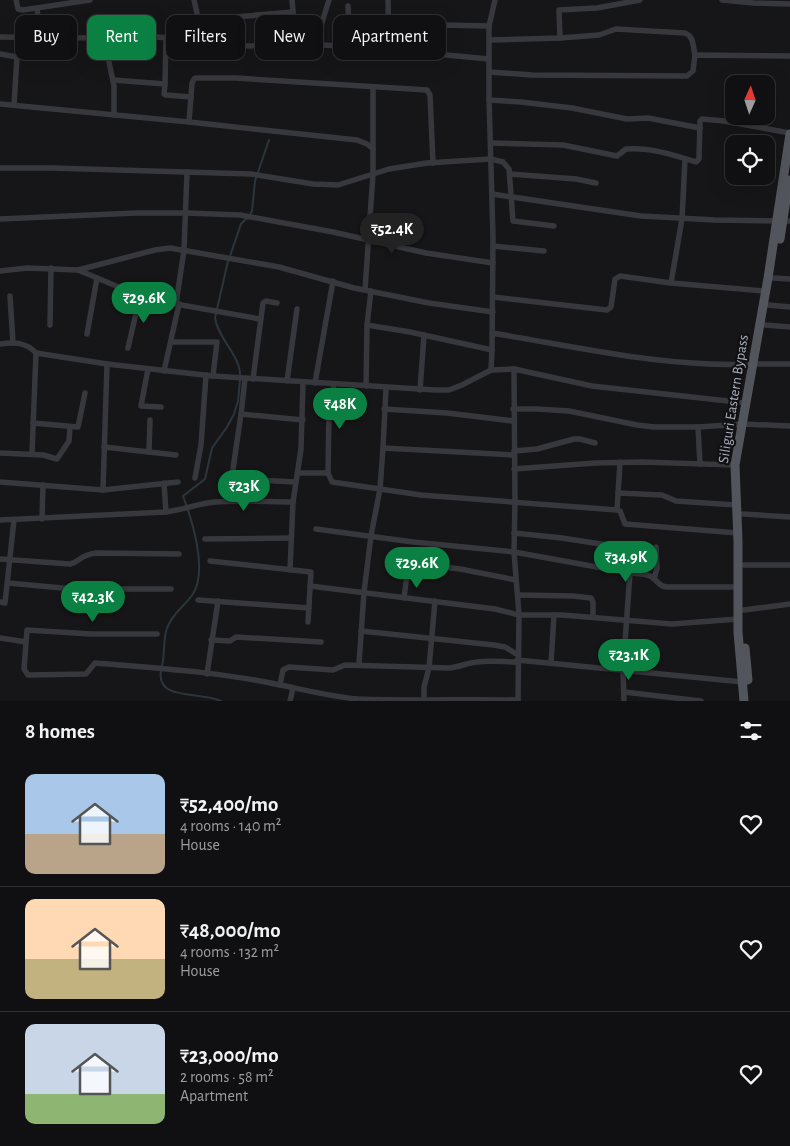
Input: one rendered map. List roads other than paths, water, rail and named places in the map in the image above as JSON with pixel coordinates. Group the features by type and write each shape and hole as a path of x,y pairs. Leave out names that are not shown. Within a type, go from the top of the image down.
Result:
{"main road":[{"name":"Siliguri Eastern Bypass","path":"744,701 738,619 738,533 735,465 756,364 765,291 783,221 790,133"},
{"name":"Siliguri Eastern Bypass","path":"749,701 744,610 741,464 746,403 765,325 790,173"}],"street":[{"path":"16,0 17,7 20,10 90,0"},
{"path":"194,0 200,20 293,12"},
{"path":"292,0 293,15"},
{"path":"323,19 329,0"},
{"path":"388,0 389,15"},
{"path":"491,370 493,246 489,26 494,0"},
{"path":"560,38 559,10 597,8 640,0"},
{"path":"722,0 790,4"},
{"path":"348,6 348,15"},
{"path":"37,8 38,15"},
{"path":"446,24 489,26"},
{"path":"489,40 599,35 616,29 684,33 692,38 695,55 693,71 688,76 532,75 489,72"},
{"path":"156,36 166,37 164,94 191,97"},
{"path":"0,37 15,38"},
{"path":"0,54 15,57"},
{"path":"695,55 790,56"},
{"path":"446,56 489,60"},
{"path":"14,105 17,60"},
{"path":"109,60 114,80 114,115"},
{"path":"189,122 193,80 196,78 236,78 424,90 429,92 433,163"},
{"path":"114,80 165,84"},
{"path":"366,386 368,240 373,174 373,88"},
{"path":"489,100 572,108 627,119 648,118 700,128"},
{"path":"0,104 356,140 368,144 373,149"},
{"path":"491,143 563,145 614,156 620,155 626,149 652,150 696,162 699,161 700,121 705,119 790,133"},
{"path":"0,168 252,174 313,184 338,185 389,169 433,163 491,159 503,162 509,170 513,221 554,226"},
{"path":"671,283 682,219 686,159"},
{"path":"164,372 178,304 184,250 187,172"},
{"path":"510,174 576,179 596,183"},
{"path":"492,194 641,216 682,219 783,221"},
{"path":"0,218 136,213 240,215 426,253 493,264"},
{"path":"493,246 544,251"},
{"path":"0,271 51,268 78,270 164,248 279,267 368,291 430,303 493,312"},
{"path":"50,325 51,268"},
{"path":"78,270 140,296 205,310 260,319"},
{"path":"493,297 607,310 610,307 615,279 618,276 671,283 765,291"},
{"path":"87,334 97,278"},
{"path":"773,278 790,279"},
{"path":"315,383 333,282"},
{"path":"10,296 13,342"},
{"path":"128,348 140,296"},
{"path":"252,379 264,302 277,303"},
{"path":"768,305 790,307"},
{"path":"287,381 297,309"},
{"path":"367,325 424,334 492,350"},
{"path":"765,325 790,327"},
{"path":"492,333 678,362 723,366 790,364"},
{"path":"420,390 424,334"},
{"path":"0,344 13,342 27,345 36,353 164,372 420,390 449,390 462,386 491,370 514,369 592,386 746,403"},
{"path":"171,342 217,342 213,376"},
{"path":"32,454 36,353"},
{"path":"103,490 107,364"},
{"path":"148,369 142,406 160,408"},
{"path":"157,634 91,634 27,630 24,669 28,674 86,674 95,663 207,674 357,699 518,700 519,615 514,552 514,369"},
{"path":"195,478 206,375"},
{"path":"244,378 233,480 296,482"},
{"path":"290,570 293,502 298,473 303,382"},
{"path":"334,384 329,412 328,473 332,482 467,499 618,510"},
{"path":"359,664 364,592 371,536 380,489 384,448 386,388"},
{"path":"33,423 78,427 85,393"},
{"path":"384,409 447,413 513,421"},
{"path":"513,409 569,411 638,425 698,428 745,424 790,426"},
{"path":"241,414 302,420"},
{"path":"149,452 150,420"},
{"path":"0,453 32,454 58,458 70,441 70,427"},
{"path":"698,428 700,464"},
{"path":"384,448 514,453 580,438 595,443"},
{"path":"104,447 176,455"},
{"path":"514,469 595,462 735,465"},
{"path":"620,462 618,510 621,514 622,522 628,526 738,533"},
{"path":"298,473 328,473"},
{"path":"0,482 103,490 178,482"},
{"path":"164,483 166,512"},
{"path":"42,520 43,486"},
{"path":"618,493 662,495 676,501 736,505"},
{"path":"0,520 42,520 166,512 216,502 293,502"},
{"path":"743,514 790,517"},
{"path":"0,602 5,603 14,520"},
{"path":"316,529 514,552 646,575 654,578 658,584 666,587 738,587"},
{"path":"514,533 607,545 610,550 608,569"},
{"path":"205,539 291,538"},
{"path":"654,578 657,568 656,547"},
{"path":"0,559 70,564 75,563 83,555 96,553 179,554"},
{"path":"210,561 311,572 308,622"},
{"path":"404,598 410,563 460,569 516,580"},
{"path":"744,565 790,565"},
{"path":"624,701 623,670 630,573"},
{"path":"8,583 73,589 171,589"},
{"path":"310,586 495,609 519,615 593,617 672,624 738,619"},
{"path":"518,595 591,598 593,602 593,617"},
{"path":"198,600 309,608"},
{"path":"207,674 218,601"},
{"path":"424,700 435,601"},
{"path":"744,610 790,604"},
{"path":"551,663 554,615"},
{"path":"361,631 500,646 518,659"},
{"path":"212,640 230,641 236,637 321,642"},
{"path":"0,638 26,642"},
{"path":"280,685 283,670 289,667 333,670 346,665 359,664 429,668 457,667 479,661 518,659 742,682"},
{"path":"290,701 293,688"},
{"path":"624,692 701,701"}],"waterway":[{"path":"250,215 255,181 269,140"},
{"path":"230,256 241,224 247,218"},
{"path":"228,261 215,318 220,333 237,361 240,376"},
{"path":"162,666 167,628 173,617 193,594 199,572 197,545 183,496 205,479 212,448 234,414 238,401 240,380"},
{"path":"161,671 161,680 165,687 172,691 221,701"}]}
